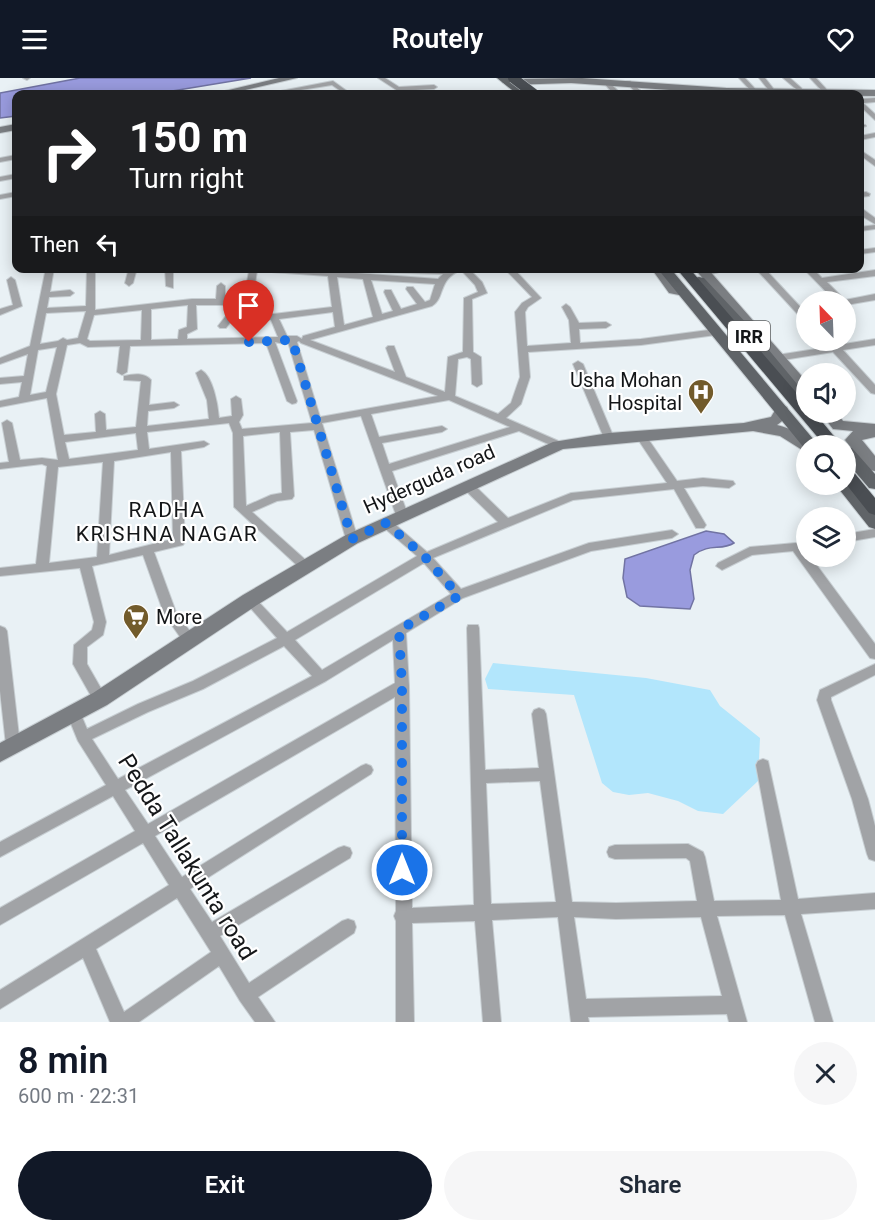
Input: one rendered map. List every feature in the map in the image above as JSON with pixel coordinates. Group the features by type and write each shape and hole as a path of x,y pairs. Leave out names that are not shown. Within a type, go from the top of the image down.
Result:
{"highway":[{"path":"512,79 528,90"},
{"path":"678,273 813,435"},
{"path":"686,273 825,435"},
{"path":"856,471 875,493"},
{"path":"856,486 875,509"}],"main road":[{"path":"512,79 532,90"},
{"name":"IRR","path":"667,273 802,435"},
{"name":"IRR","path":"693,273 744,329 796,393"},
{"path":"822,423 832,435"},
{"path":"856,462 875,484"},
{"path":"852,495 875,523"}],"street":[{"path":"249,90 292,78"},
{"path":"381,78 398,89 434,87"},
{"path":"742,78 752,90"},
{"path":"762,78 776,90"},
{"path":"786,78 800,90"},
{"path":"813,78 824,90"},
{"path":"512,79 603,80 686,90"},
{"path":"286,90 330,80 342,90"},
{"path":"628,82 637,90"},
{"path":"864,106 875,117"},
{"path":"24,399 49,273"},
{"path":"82,340 90,311 91,273"},
{"path":"129,283 132,273"},
{"path":"169,273 170,286"},
{"path":"250,273 248,304 251,313 273,317 337,309"},
{"path":"305,273 366,276 416,273"},
{"path":"0,361 34,348 63,341 82,340 88,344 180,345 297,340 378,316 423,306 434,301 449,273"},
{"path":"453,273 483,291 468,298 468,354"},
{"path":"498,419 520,397 525,377 520,312 525,305 537,298 513,273"},
{"path":"661,273 674,290 684,294"},
{"path":"703,273 796,379"},
{"path":"764,273 796,307"},
{"path":"812,273 831,291"},
{"path":"819,281 875,273"},
{"path":"332,275 339,327"},
{"path":"366,276 378,316"},
{"path":"0,312 18,306 11,280"},
{"path":"220,303 221,286"},
{"path":"410,289 423,306"},
{"path":"45,295 70,292"},
{"path":"388,292 398,312"},
{"path":"856,301 874,299"},
{"path":"41,311 90,311 192,302 248,304"},
{"path":"180,345 182,332 192,329 192,302"},
{"path":"223,326 236,310 248,304"},
{"path":"146,343 147,307"},
{"path":"566,307 574,320 576,346"},
{"path":"273,317 297,340 450,397 559,445"},
{"path":"575,326 606,325"},
{"path":"522,349 641,342 716,332"},
{"path":"297,340 317,424 352,539"},
{"path":"42,567 59,463 60,440 51,394 63,341"},
{"path":"270,342 292,401"},
{"path":"856,345 875,342"},
{"path":"125,344 124,375 145,377 141,429 144,453"},
{"path":"391,348 402,379"},
{"path":"777,358 823,351"},
{"path":"838,351 875,391"},
{"path":"450,397 453,357 468,354 476,357 477,384"},
{"path":"578,364 609,438"},
{"path":"201,373 212,400 213,421"},
{"path":"0,381 29,378"},
{"path":"0,404 51,394"},
{"path":"238,433 317,424 365,412 450,397"},
{"path":"236,399 240,507 305,566"},
{"path":"143,409 174,405"},
{"name":"Hyderguda road","path":"7,749 100,699 250,600 352,539 559,445 640,435 744,428 776,420 782,414 782,410"},
{"path":"365,412 386,469 394,519 459,596"},
{"path":"100,414 100,435"},
{"path":"60,440 235,420"},
{"path":"7,423 15,464"},
{"path":"836,423 838,426 875,427"},
{"path":"386,469 518,428"},
{"path":"744,428 787,432 796,436"},
{"path":"244,511 275,498 288,496 285,429"},
{"path":"376,441 442,429"},
{"path":"875,432 859,434 853,440 875,466"},
{"path":"640,435 700,525"},
{"path":"0,466 42,460 59,463 109,458 204,444"},
{"path":"0,572 103,561 179,542 176,448"},
{"path":"103,561 109,458"},
{"path":"84,737 142,708 198,685 286,639 425,557 571,497 703,482 729,484"},
{"path":"468,486 507,524"},
{"path":"846,495 875,532 856,536"},
{"path":"0,850 321,677 459,596 590,547 672,534"},
{"path":"722,566 750,551 796,547"},
{"path":"147,550 170,614 190,641"},
{"path":"85,563 100,622 98,632 81,645 80,664 100,699"},
{"path":"816,567 875,654"},
{"path":"250,600 321,677"},
{"path":"472,628 483,914 492,1022"},
{"path":"399,630 402,686 402,916 405,1022"},
{"path":"0,631 7,749"},
{"path":"875,669 825,694 824,700 860,799 875,854"},
{"path":"0,917 402,686"},
{"name":"Pedda Tallakunta road","path":"74,714 84,737 115,787 246,995 266,1022"},
{"path":"539,714 579,1015 736,1014 707,909 696,857 693,853 615,852"},
{"path":"763,765 791,907 824,1022"},
{"path":"0,1000 366,770"},
{"path":"479,777 547,774"},
{"path":"209,933 344,852"},
{"path":"402,916 566,909 616,911 791,907 875,901"},
{"path":"246,995 348,927"},
{"path":"86,945 119,1022"},
{"path":"124,1022 221,955"}],"shaded area":[{"path":"493,663 646,678 710,690 720,706 760,738 758,781 723,814 698,811 678,801 648,793 629,795 613,792 602,783 574,695 488,689 485,679"}],"water":[{"path":"80,78 251,78 178,90 16,90"},
{"path":"12,91 12,116 0,118 0,93"},
{"path":"706,531 724,534 734,543 724,547 705,549 694,555 690,570 694,599 690,609 640,606 627,597 623,578 625,559"}],"place":[{"name":"Usha Mohan Hospital","path":"701,415"},
{"name":"More","path":"136,640"}],"district":[{"name":"RADHA KRISHNA NAGAR","path":"167,522"}],"route":[{"path":"249,342 292,340 352,539 386,523 425,557 459,596 399,630 402,686 402,870"}]}
